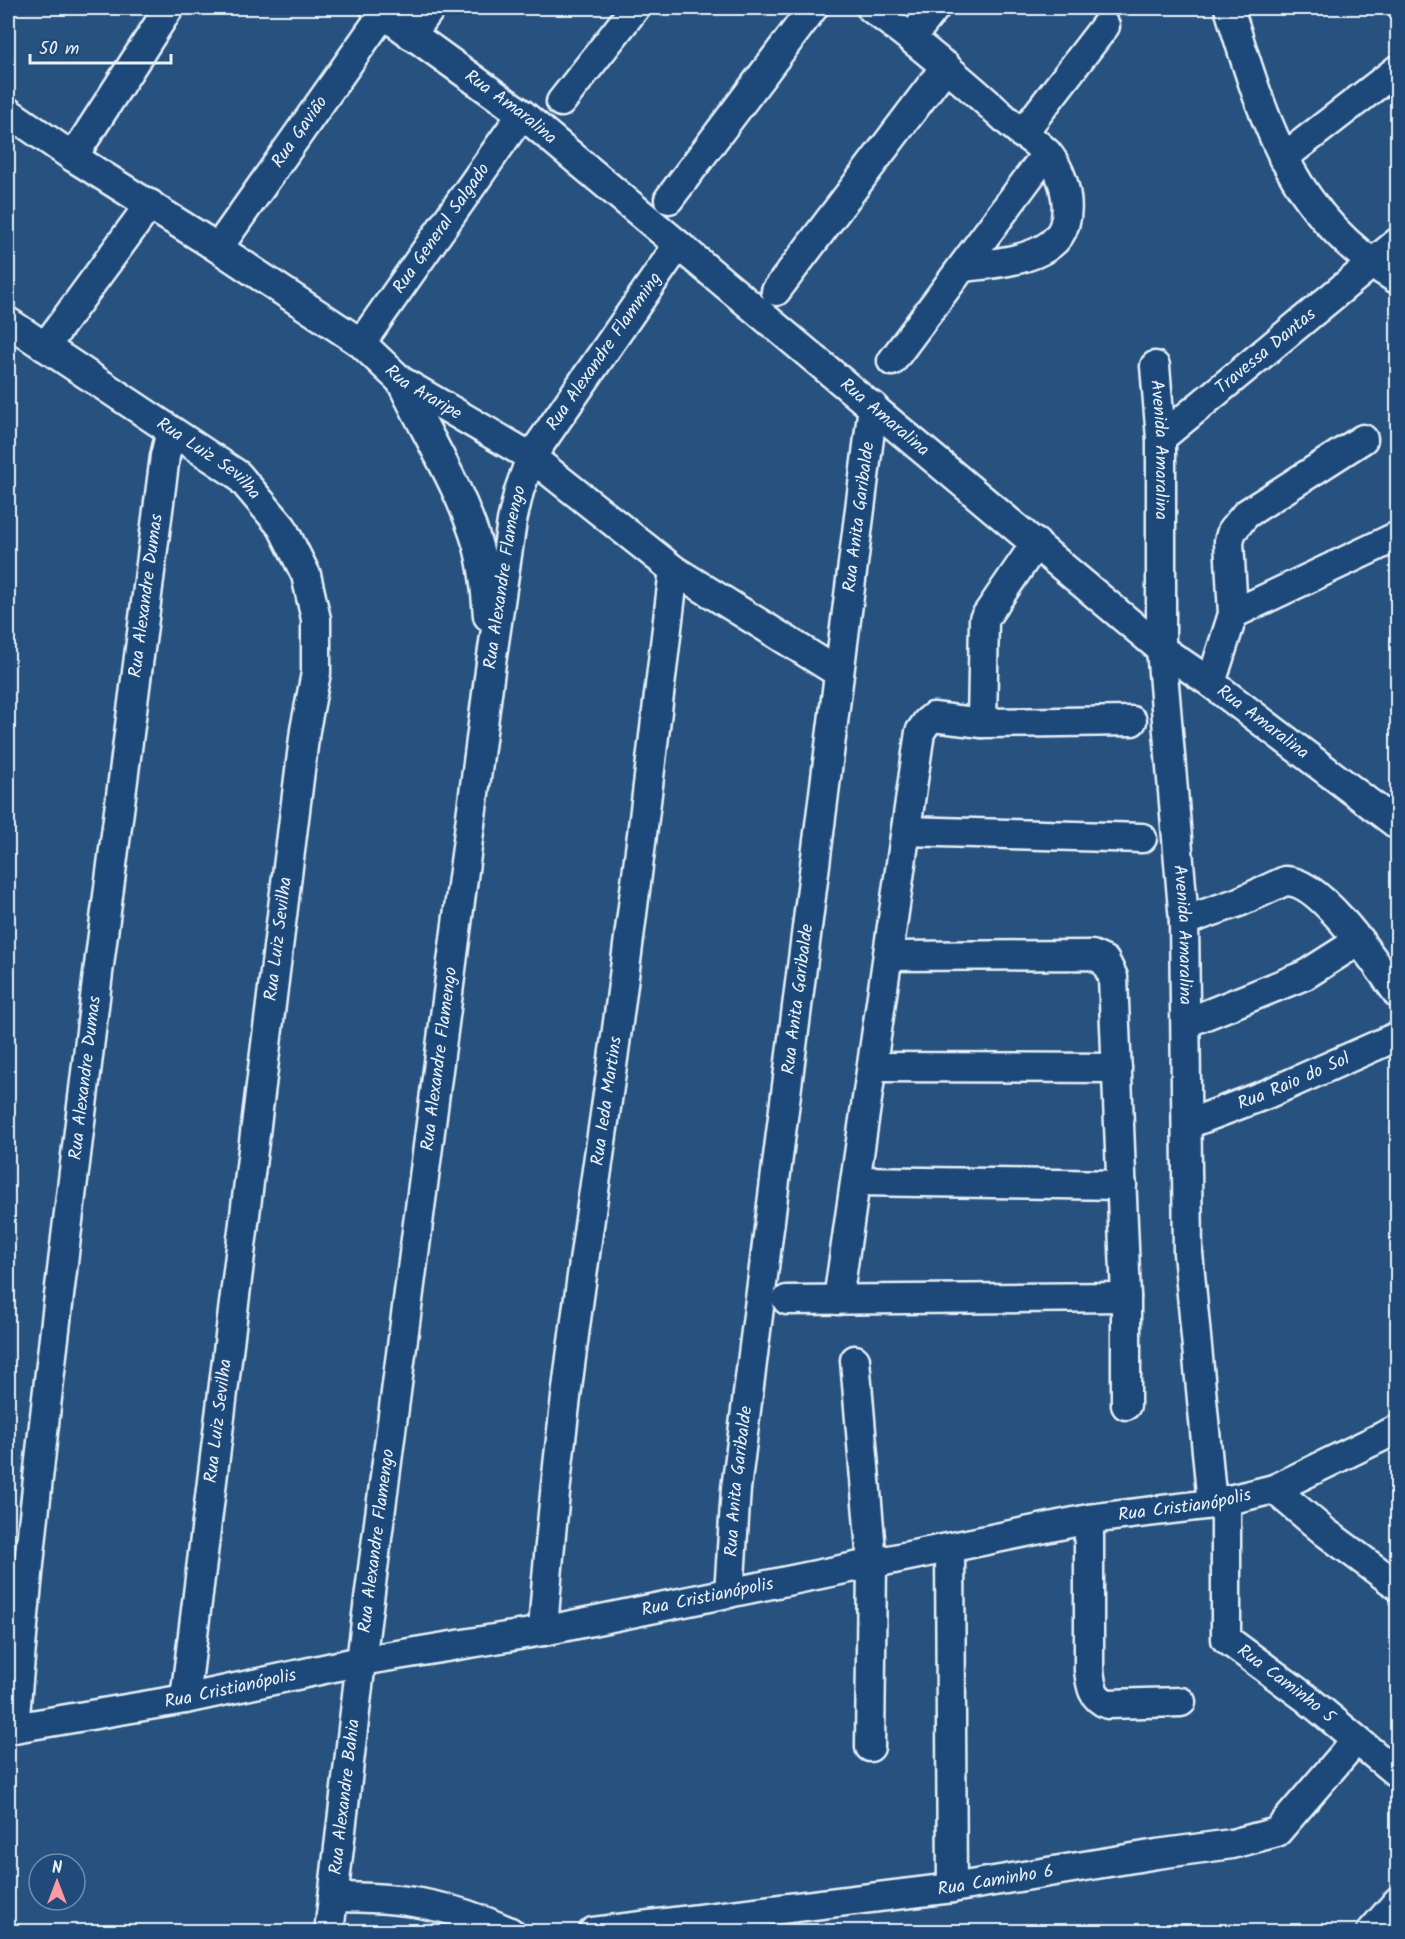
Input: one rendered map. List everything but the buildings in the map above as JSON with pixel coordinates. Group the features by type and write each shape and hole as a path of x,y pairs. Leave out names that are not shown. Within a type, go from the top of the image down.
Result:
{"street":[{"path":"73,157 169,8"},
{"path":"411,34 431,8"},
{"path":"561,102 635,8"},
{"path":"669,199 813,8"},
{"path":"871,8 946,66 1022,134 1047,153 1065,184 1064,226 1052,244 1006,262 964,267"},
{"path":"911,38 935,8"},
{"path":"1229,8 1261,108 1283,158 1307,200 1370,263 1398,280"},
{"name":"Rua Amaralina","path":"379,11 522,114 1161,649 1211,683 1398,825"},
{"name":"Rua Gavião","path":"218,248 379,11"},
{"path":"1022,134 1105,26"},
{"path":"776,291 946,66"},
{"path":"1283,158 1398,69"},
{"name":"Rua Araripe","path":"8,112 73,157 150,204 361,343 401,381 531,457 674,570 839,674"},
{"name":"Rua General Salgado","path":"361,343 522,114"},
{"path":"892,361 1047,153"},
{"path":"45,347 150,204"},
{"name":"Travessa Dantas","path":"1161,438 1398,242"},
{"name":"Rua Alexandre Flamming","path":"531,457 678,245"},
{"name":"Rua Luiz Sevilha","path":"8,322 238,476 282,527 306,575 316,619 316,673 305,730 185,1699"},
{"name":"Avenida Amaralina","path":"1155,366 1161,438 1161,649 1184,921 1188,1253 1219,1502"},
{"path":"401,381 466,515 477,544 485,584 491,663"},
{"name":"Rua Anita Garibalde","path":"729,1593 736,1489 873,406"},
{"name":"Rua Alexandre Dumas","path":"11,1728 59,1299 128,728 165,456 171,431"},
{"path":"1211,683 1233,614 1228,553 1232,531 1246,514 1363,439"},
{"name":"Rua Alexandre Flamengo","path":"361,1661 491,663 512,521 519,491 531,457"},
{"path":"1233,614 1398,536"},
{"path":"982,723 984,619 1036,543"},
{"name":"Rua Ieda Martins","path":"543,1631 557,1463 580,1278 626,966 674,570"},
{"path":"838,1300 920,732 933,717 982,723 1132,721"},
{"path":"906,831 1143,838"},
{"path":"1184,921 1292,880 1308,890 1344,921 1398,994"},
{"path":"1186,1023 1305,975 1360,940"},
{"path":"888,956 1092,955 1105,961 1113,976 1126,1297 1126,1405"},
{"name":"Rua Raio do Sol","path":"1188,1124 1267,1094 1398,1036"},
{"path":"872,1067 1117,1068"},
{"path":"855,1181 1122,1185"},
{"path":"787,1300 1126,1297"},
{"path":"855,1360 872,1563 870,1747"},
{"name":"Rua Cristianópolis","path":"11,1728 185,1699 361,1661 543,1631 1089,1519 1219,1502 1274,1489 1398,1429"},
{"path":"1274,1489 1325,1532 1398,1586"},
{"name":"Rua Caminho 5","path":"1219,1502 1226,1639 1306,1698 1398,1774"},
{"path":"1089,1519 1089,1670 1093,1691 1099,1700 1108,1704 1181,1702"},
{"path":"950,1548 952,1888"},
{"name":"Rua Alexandre Bahia","path":"329,1932 361,1661"},
{"name":"Rua Caminho 6","path":"593,1932 712,1925 1232,1844 1276,1832 1356,1740"},
{"path":"333,1897 388,1897 437,1905 476,1916 510,1932"},
{"path":"1371,1932 1398,1901"}]}
